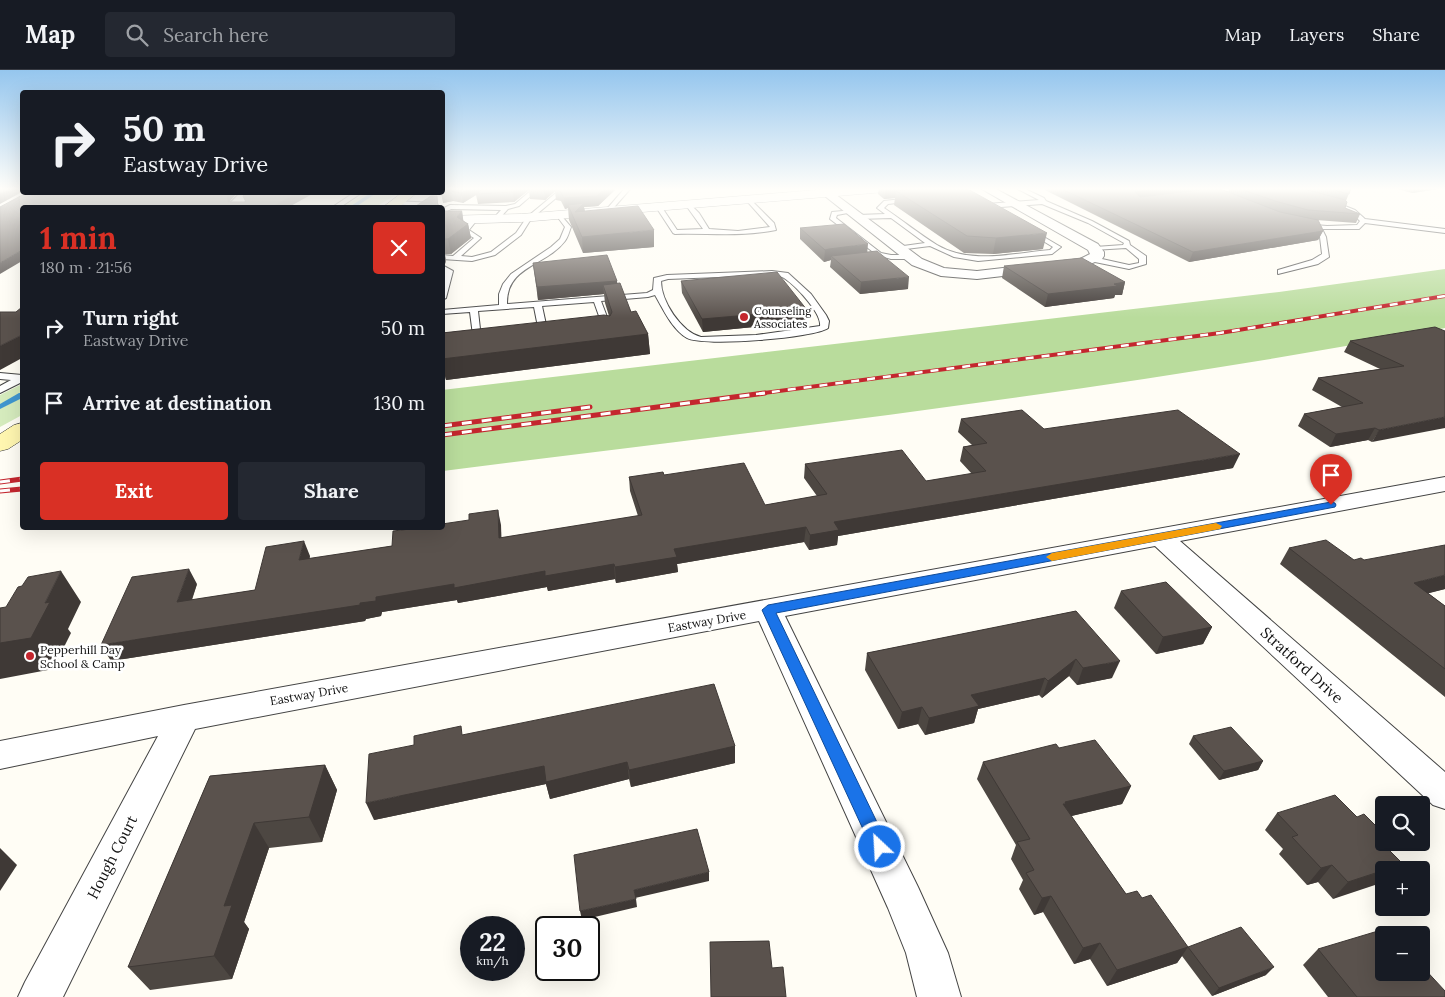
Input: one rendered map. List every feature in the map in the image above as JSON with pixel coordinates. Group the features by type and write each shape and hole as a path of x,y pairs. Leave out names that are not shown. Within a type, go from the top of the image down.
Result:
{"main road":[{"path":"0,444 20,431"}],"street":[{"path":"872,231 894,252 910,257 929,268 967,275 1083,263 1094,254 1065,231"},
{"name":"Eastway Drive","path":"0,756 184,718 1445,484"},
{"name":"Stratford Drive","path":"1160,537 1445,794"},
{"path":"768,610 928,953 939,997"},
{"name":"Hough Court","path":"40,997 184,718"}],"lane":[{"path":"455,258 478,238 465,231"},
{"path":"445,257 472,259 493,254 521,231"},
{"path":"503,306 501,296 512,275 562,240 566,231"},
{"path":"675,231 698,231"},
{"path":"709,231 729,233 749,231"},
{"path":"850,231 879,254 932,244"},
{"path":"914,231 932,244 957,255 978,259 1052,252 1058,247 1031,231"},
{"path":"1034,233 1061,231"},
{"path":"1094,254 1129,267 1142,264 1144,258 1127,246 1127,242 1107,231"},
{"path":"1281,272 1315,262 1326,255 1320,231"},
{"path":"1094,254 1127,246"},
{"path":"873,259 894,252"},
{"path":"445,269 449,271 445,286"},
{"path":"772,273 785,275 808,296 822,315 825,321 824,328 801,333 716,340 693,338 681,328 657,291 657,280 667,277 772,273"},
{"path":"445,312 597,300 648,295 657,291"},
{"path":"597,300 608,331"},
{"path":"535,335 544,334 537,304"},
{"path":"474,309 477,341 487,340"},
{"path":"0,376 20,377"},
{"path":"0,390 20,378"}],"green space":[{"path":"1445,269 1445,328 1320,351 1070,390 819,424 445,471 445,390 1279,292"},
{"path":"20,385 20,416 0,427 0,395"}],"building":[{"path":"0,231 20,231 20,251 0,263"},
{"path":"445,231 458,231 448,239 445,239"},
{"path":"579,231 641,231 582,237"},
{"path":"804,231 853,231 868,244 829,249 825,250"},
{"path":"960,231 1044,231 1047,233 996,238 967,236"},
{"path":"1150,231 1321,231 1193,252"},
{"path":"877,251 909,277 861,282 831,256"},
{"path":"607,255 617,281 537,287 533,263"},
{"path":"1082,258 1125,282 1114,284 1118,286 1048,294 1004,266"},
{"path":"777,272 807,310 702,319 681,281"},
{"path":"620,283 631,312 636,311 648,334 445,359 445,333 604,315 610,316 612,312 603,285"},
{"path":"20,309 20,336 0,346 0,312 16,312"},
{"path":"1435,327 1445,331 1445,417 1379,430 1375,428 1336,434 1304,414 1363,403 1318,378 1404,366 1350,341"},
{"path":"1022,410 1044,429 1178,410 1240,454 834,522 839,530 810,535 806,527 674,549 677,557 615,567 614,564 545,576 545,571 454,588 454,584 376,597 376,601 360,603 360,605 101,645 132,577 189,569 177,602 255,590 266,547 304,541 299,560 392,546 393,531 445,530 445,524 469,520 469,514 498,510 499,538 642,515 629,477 663,472 664,475 744,463 765,505 827,494 805,464 902,450 926,481 986,471 963,447 987,443 961,419"},
{"path":"1326,540 1354,560 1361,558 1364,560 1445,545 1445,575 1414,583 1445,606 1445,669 1289,548"},
{"path":"61,571 45,603 50,602 31,638 0,643 0,608 6,607 18,587 22,586 28,577"},
{"path":"1166,582 1212,627 1163,637 1121,591"},
{"path":"1076,611 1120,661 1083,668 1076,659 1048,681 1045,678 971,695 979,706 929,718 922,707 902,712 867,653"},
{"path":"714,684 735,746 629,770 627,762 546,782 544,766 366,803 369,754 414,745 414,736 461,726 462,735"},
{"path":"1231,727 1263,761 1224,771 1193,736"},
{"path":"1095,740 1131,786 1063,804 1126,894 1137,891 1142,898 1151,895 1188,947 1117,970 1100,943 1083,948 1051,896 1042,898 1026,873 1034,870 1017,842 1030,839 983,762 1056,744 1059,748"},
{"path":"325,765 309,817 254,823 224,906 232,905 214,956 128,967 210,776"},
{"path":"1335,795 1357,817 1364,814 1375,825 1375,851 1390,851 1400,861 1375,861 1375,873 1348,882 1332,865 1321,868 1292,837 1298,835 1277,813"},
{"path":"697,829 709,872 634,890 636,899 580,911 574,855"},
{"path":"1241,927 1274,967 1219,988 1188,947"},
{"path":"1375,932 1375,981 1430,981 1430,975 1445,991 1445,997 1357,997 1318,949"},
{"path":"769,941 772,968 783,967 786,997 711,997 710,942"}],"waterway":[{"path":"0,407 20,396"}],"railway":[{"path":"756,394 1220,333 1445,296"},
{"path":"445,435 765,393"},
{"path":"445,426 590,407"},
{"path":"0,482 20,479"},
{"path":"0,491 20,489"}],"slow traffic":[{"path":"1052,557 1216,526"}],"place":[{"name":"Counseling Associates","path":"744,317"},
{"name":"Pepperhill Day School & Camp","path":"30,656"}],"route":[{"path":"880,847 768,610 1331,505"}]}
